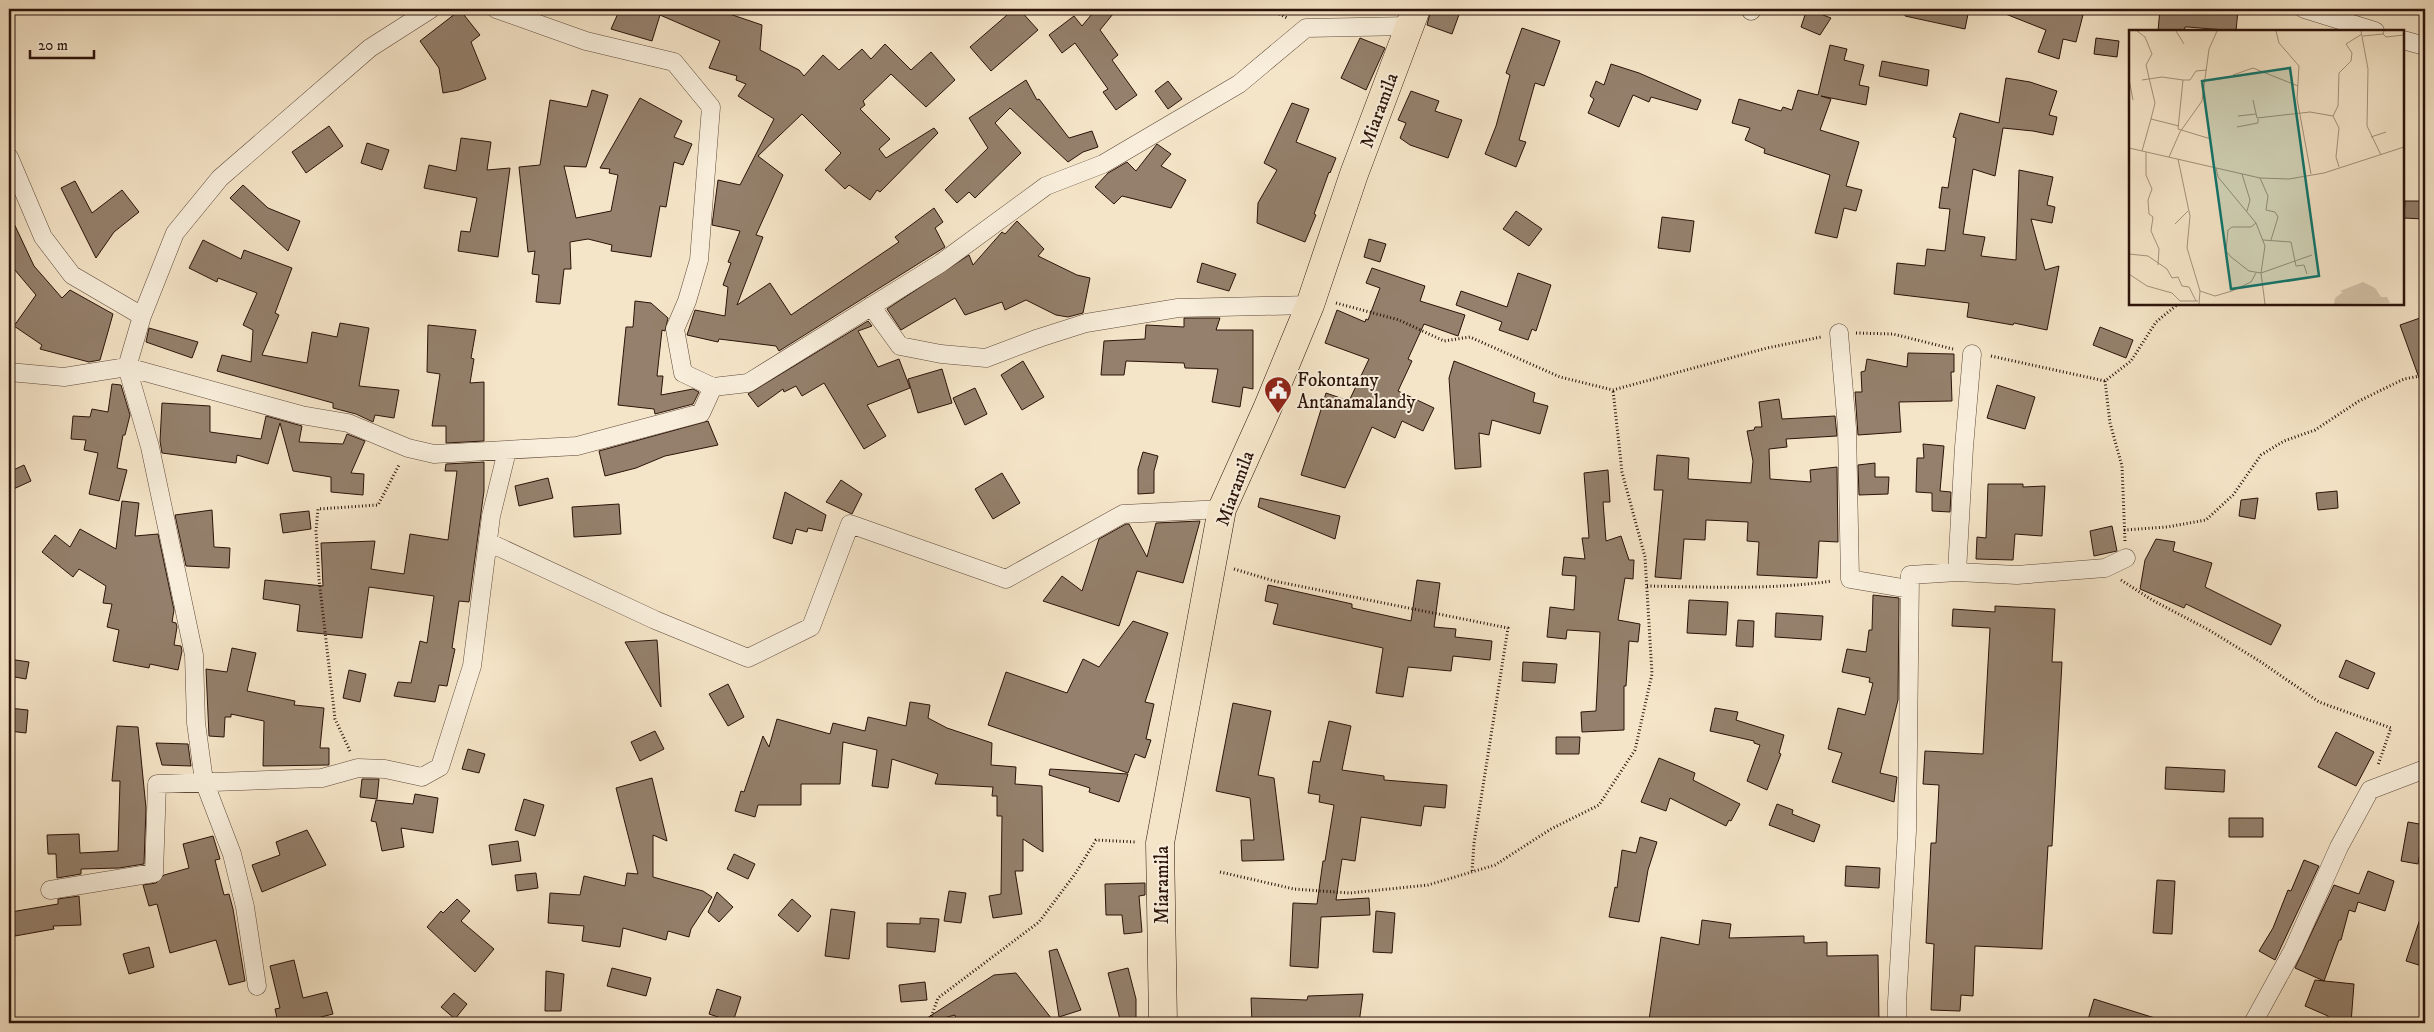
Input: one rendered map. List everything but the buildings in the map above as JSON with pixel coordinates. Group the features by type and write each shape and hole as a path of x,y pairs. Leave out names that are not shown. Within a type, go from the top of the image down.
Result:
{"main road":[{"name":"Miaramila","path":"1163,1023 1160,843 1222,509 1267,410 1311,301 1413,17"}],"street":[{"path":"257,986 245,907 232,854 204,781 196,723 194,654 150,447 127,367 142,316 175,233 220,178 370,48 431,9"},
{"path":"496,9 586,41 674,62 711,107 698,260 687,301 675,329 683,373 713,387 748,383 941,263 1046,186 1103,164 1240,84 1306,28 1413,17"},
{"path":"2304,9 2372,30"},
{"path":"2404,40 2425,46"},
{"path":"9,157 43,237 72,275 142,316"},
{"path":"871,306 900,346 941,354 986,358 1086,323 1178,308 1311,301"},
{"path":"1839,333 1847,428 1850,579 1909,589"},
{"path":"1957,572 1964,447 1972,354"},
{"path":"9,372 64,378 127,367 301,415 348,423 408,448 434,454 577,446 700,413 713,387"},
{"path":"50,890 154,873 157,784 322,778 358,768 385,769 422,776 440,767 472,666 491,516 507,451"},
{"path":"488,542 655,620 748,658 811,627 850,524 1006,579 1123,514 1222,509"},
{"path":"1897,1023 1907,831 1910,575 1957,572 2017,576 2105,568 2126,558"},
{"path":"2254,1023 2293,950 2339,848 2370,790 2425,769"}],"path":[{"path":"1311,301 1369,310 1399,320 1444,341 1470,337 1560,377 1613,390 1766,348 1839,333 1893,334 1972,354 2003,357 2105,382"},
{"path":"2105,382 2131,361 2156,322 2177,305"},
{"path":"2124,530 2167,527 2206,520 2233,495 2261,455 2284,441 2315,430 2359,401 2404,379 2425,375"},
{"path":"2105,382 2110,423 2122,466 2126,558"},
{"path":"1220,872 1294,889 1350,893 1428,885 1496,865 1551,829 1599,805 1635,750 1652,674 1645,557 1622,472 1613,390"},
{"path":"358,768 335,719 319,579 316,531 318,509 378,505 408,448"},
{"path":"1212,562 1274,581 1508,628 1474,843 1472,872"},
{"path":"2105,568 2152,600 2209,630 2261,662 2319,702 2391,728 2370,790"},
{"path":"1648,586 1793,586 1850,579"},
{"path":"929,1023 938,998 1040,922 1075,874 1096,840 1160,843"},
{"path":"590,1023 614,1019 624,1023"}],"place":[{"name":"Fokontany Antanamalandy","path":"1278,414"}]}
